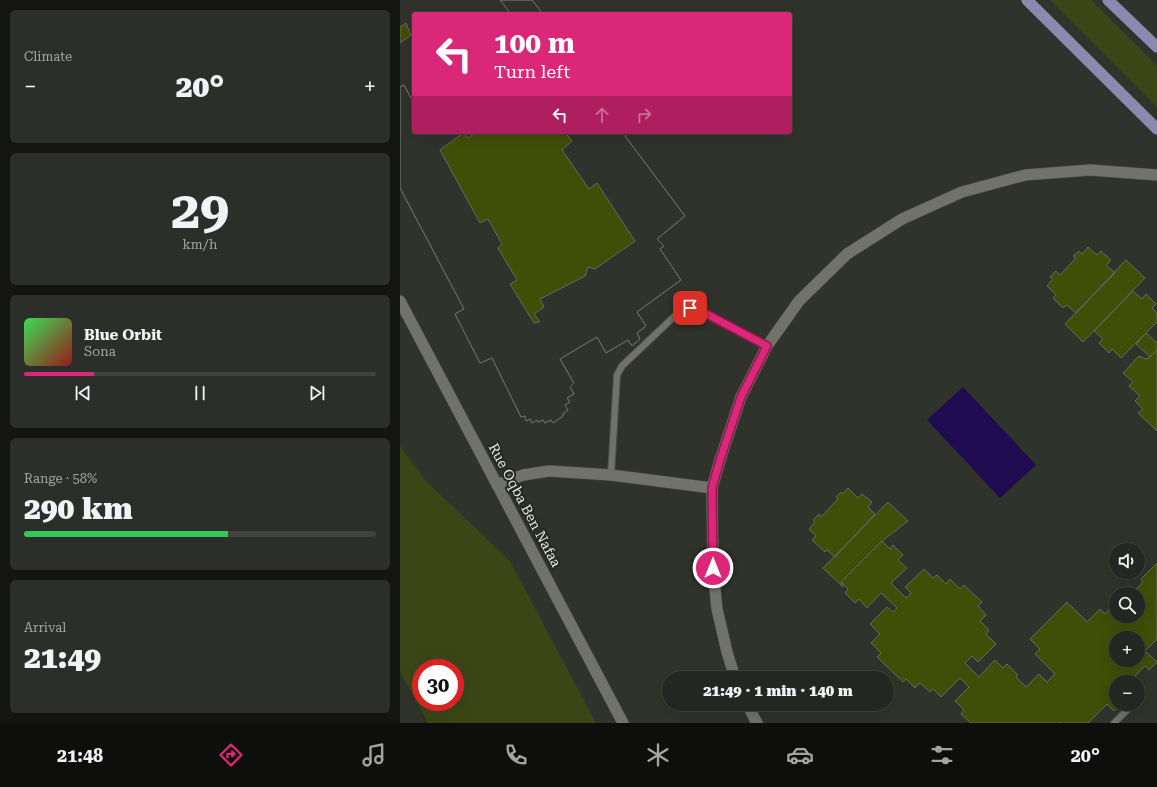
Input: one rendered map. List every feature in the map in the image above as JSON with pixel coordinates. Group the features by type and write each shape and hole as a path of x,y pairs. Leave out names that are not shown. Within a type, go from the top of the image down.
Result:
{"main road":[{"path":"1028,0 1157,129"},
{"path":"1108,0 1157,47"}],"street":[{"path":"733,671 717,609 713,568 712,488 741,397 767,346 799,301 847,254 902,219 962,192 1025,175 1082,170 1157,175"},
{"name":"Rue Oqba Ben Nafaa","path":"400,301 623,723"},
{"path":"497,485 524,475 549,471 611,475 712,488"},
{"path":"751,711 757,723"}],"lane":[{"path":"611,475 617,375 622,366 680,311 690,308 699,310 767,346"},
{"path":"1114,723 1126,711"}],"green space":[{"path":"1050,0 1091,0 1157,66 1157,107"},
{"path":"400,446 426,481 510,561 596,723 428,723 421,711 464,711 464,659 412,659 412,694 400,672"}],"shaded area":[{"path":"963,387 1036,465 1000,498 927,420"}],"building":[{"path":"500,0 532,0 541,12 509,12"},
{"path":"500,0 532,0 541,12 509,12"},
{"path":"406,23 411,35 400,43 400,27"},
{"path":"404,85 412,100 412,134 462,134 440,150 480,223 488,219 502,244 498,248 517,280 510,284 534,323 540,322 534,314 544,307 540,299 585,276 588,267 595,269 635,241 597,183 589,189 562,150 572,141 567,134 628,134 625,136 685,216 657,239 664,246 660,249 681,280 637,312 646,326 637,333 640,339 632,346 628,340 606,353 597,337 560,359 574,383 570,387 574,394 567,398 570,402 565,405 568,410 563,414 563,416 553,423 551,420 545,423 543,420 538,422 537,420 532,423 530,419 526,421 525,416 521,417 492,358 480,363 455,314 464,309 400,188 400,87"},
{"path":"404,85 412,100 412,134 628,134 625,136 685,216 657,239 664,246 660,249 681,280 637,312 646,326 637,333 640,339 632,346 628,340 606,353 597,337 560,359 574,383 570,387 574,394 567,398 570,402 565,405 568,410 563,414 563,416 553,423 551,420 545,423 543,420 538,422 537,420 532,423 530,419 526,421 525,416 521,417 492,358 480,363 455,314 464,309 400,188 400,87"},
{"path":"464,134 474,134 468,138"},
{"path":"1088,247 1097,255 1101,251 1111,260 1106,265 1115,273 1076,313 1067,305 1063,308 1053,298 1056,295 1047,286 1053,279 1050,277 1056,271 1060,275 1076,258 1073,256 1079,251 1082,254"},
{"path":"1126,260 1145,278 1083,342 1065,324"},
{"path":"1133,291 1142,299 1146,294 1156,304 1152,308 1157,313 1157,322 1121,358 1112,349 1109,353 1099,343 1103,339 1094,331"},
{"path":"1146,333 1157,343 1157,350 1150,357 1136,344"},
{"path":"1157,350 1157,431 1138,413 1143,409 1135,401 1140,396 1129,386 1133,382 1123,373 1139,356 1146,359"},
{"path":"848,488 858,498 862,494 872,502 868,507 875,514 835,557 827,550 825,552 812,540 816,536 809,529 815,522 813,520 819,514 821,517 838,499 836,497 841,492 843,494"},
{"path":"888,502 908,521 882,541 841,582 843,587 823,568"},
{"path":"882,541 890,549 893,545 903,555 898,560 907,568 891,583 906,598 911,593 905,587 924,569 933,578 937,575 946,584 950,579 960,589 964,585 982,602 978,606 986,615 980,621 989,630 986,634 996,644 978,662 972,656 965,663 979,677 995,660 1003,668 1007,664 1018,675 1016,677 1026,687 1039,674 1047,682 1055,674 1035,654 1040,649 1030,639 1067,602 1087,622 1100,609 1105,614 1109,610 1109,623 1145,623 1145,587 1138,587 1143,582 1141,579 1145,579 1145,575 1157,563 1157,639 1145,651 1145,631 1109,631 1109,667 1144,667 1136,675 1109,675 1109,706 1107,704 1088,723 971,723 961,714 964,710 955,701 969,687 960,678 941,697 933,689 930,692 920,683 915,688 906,679 903,682 894,673 894,671 892,671 877,657 881,653 871,643 880,634 870,624 887,607 893,612 897,608 881,593 867,608 859,599 855,603 845,593 848,589 841,582"},
{"path":"1145,651 1157,662 1149,670 1145,666"}],"route":[{"path":"690,308 699,310 767,346 741,397 712,488 713,568"}]}
